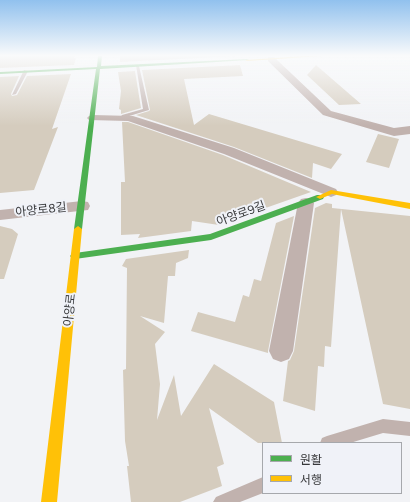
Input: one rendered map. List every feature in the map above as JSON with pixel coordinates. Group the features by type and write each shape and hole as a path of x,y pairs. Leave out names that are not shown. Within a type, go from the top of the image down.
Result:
{"street":[{"name":"아양로","path":"49,502 76,256 98,79"},
{"path":"292,79 326,113 394,132 410,130"},
{"path":"93,118 129,118 229,151 331,192 410,206"},
{"name":"아양로9길","path":"76,256 211,237 306,203 331,192"},
{"path":"281,351 306,203"},
{"name":"아양로8길","path":"0,215 82,206"}],"lane":[{"path":"14,94 22,79"},
{"path":"123,118 124,116 146,110 140,79"},
{"path":"330,442 383,426 410,430"},
{"path":"221,502 262,485"}],"building":[{"path":"0,79 17,79 11,94 12,96 17,95 25,79 69,79 52,129 58,127 34,190 0,193"},
{"path":"119,79 136,79 141,108 121,114 121,110 119,109 121,91"},
{"path":"144,79 184,79 194,125 209,114 342,154 331,169 313,163 312,178 234,147 136,115 150,110"},
{"path":"312,79 333,79 361,104 339,105"},
{"path":"122,122 128,122 223,155 311,192 257,211 222,221 219,225 192,221 191,231 138,238 140,234 121,235 121,182 125,182"},
{"path":"378,134 399,139 389,168 366,162"},
{"path":"326,203 332,204 332,208 410,216 410,409 383,404 341,209 331,347 325,346 324,367 318,366 315,411 283,401 288,361 290,360 294,351 315,208"},
{"path":"294,216 268,353 191,331 198,312 235,322 243,295 249,297 254,279 261,281 276,223"},
{"path":"0,226 12,229 18,234 4,279 0,279"},
{"path":"189,250 188,258 176,263 175,276 168,276 164,323 140,316 165,332 155,344 160,384 157,420 174,375 181,416 214,364 274,402 282,442 258,443 209,408 224,464 217,467 222,486 180,502 131,502 127,466 129,466 125,441 123,370 126,369 127,268 122,266 126,259"}],"traffic: fast":[{"path":"78,229 97,79"},
{"path":"75,256 211,237 320,197"}],"traffic: slow":[{"path":"320,197 331,192 410,206"},
{"path":"49,502 78,229"}]}
